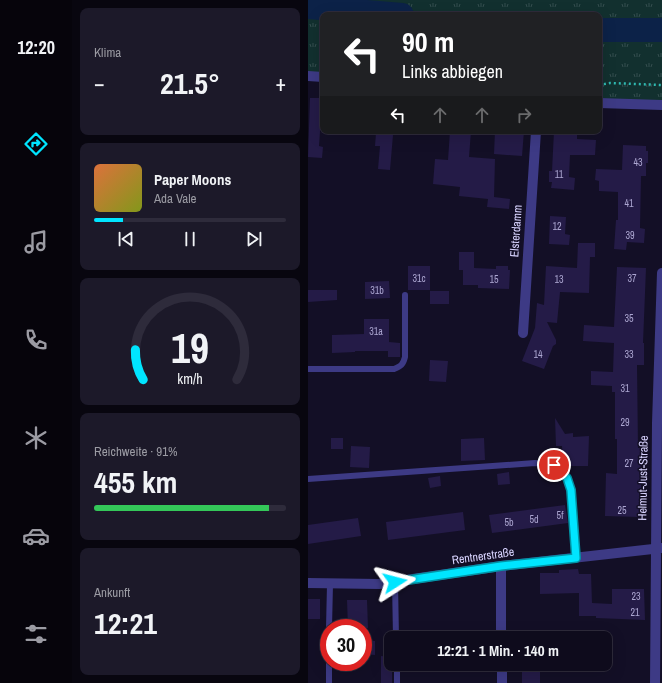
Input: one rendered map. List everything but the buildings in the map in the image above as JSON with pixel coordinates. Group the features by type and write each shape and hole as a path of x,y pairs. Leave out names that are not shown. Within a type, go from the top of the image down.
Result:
{"street":[{"path":"308,76 320,77"},
{"path":"602,103 662,105"},
{"name":"Elsterdamm","path":"523,332 536,134"},
{"name":"Helmut-Just-Straße","path":"656,683 659,548 657,423 662,273"},
{"name":"Rentnerstraße","path":"308,583 379,584 501,566 659,548"},
{"path":"501,566 502,631"},
{"path":"502,671 502,683"}],"lane":[{"path":"308,369 394,368 401,366 405,357 405,295"},
{"path":"308,479 535,463 554,465 567,478 571,490 576,558"},
{"path":"395,582 396,631"},
{"path":"329,619 330,584"},
{"path":"329,671 329,683"},
{"path":"397,671 397,683"}],"path":[{"path":"602,84 610,83 662,85"}],"green space":[{"path":"308,0 662,0 662,105 602,103 602,12 320,12 320,77 308,76"}],"waterway":[{"path":"308,7 367,12"},
{"path":"602,30 662,30"}],"route":[{"path":"395,582 501,566 576,558 571,490 567,478 554,465"}]}
